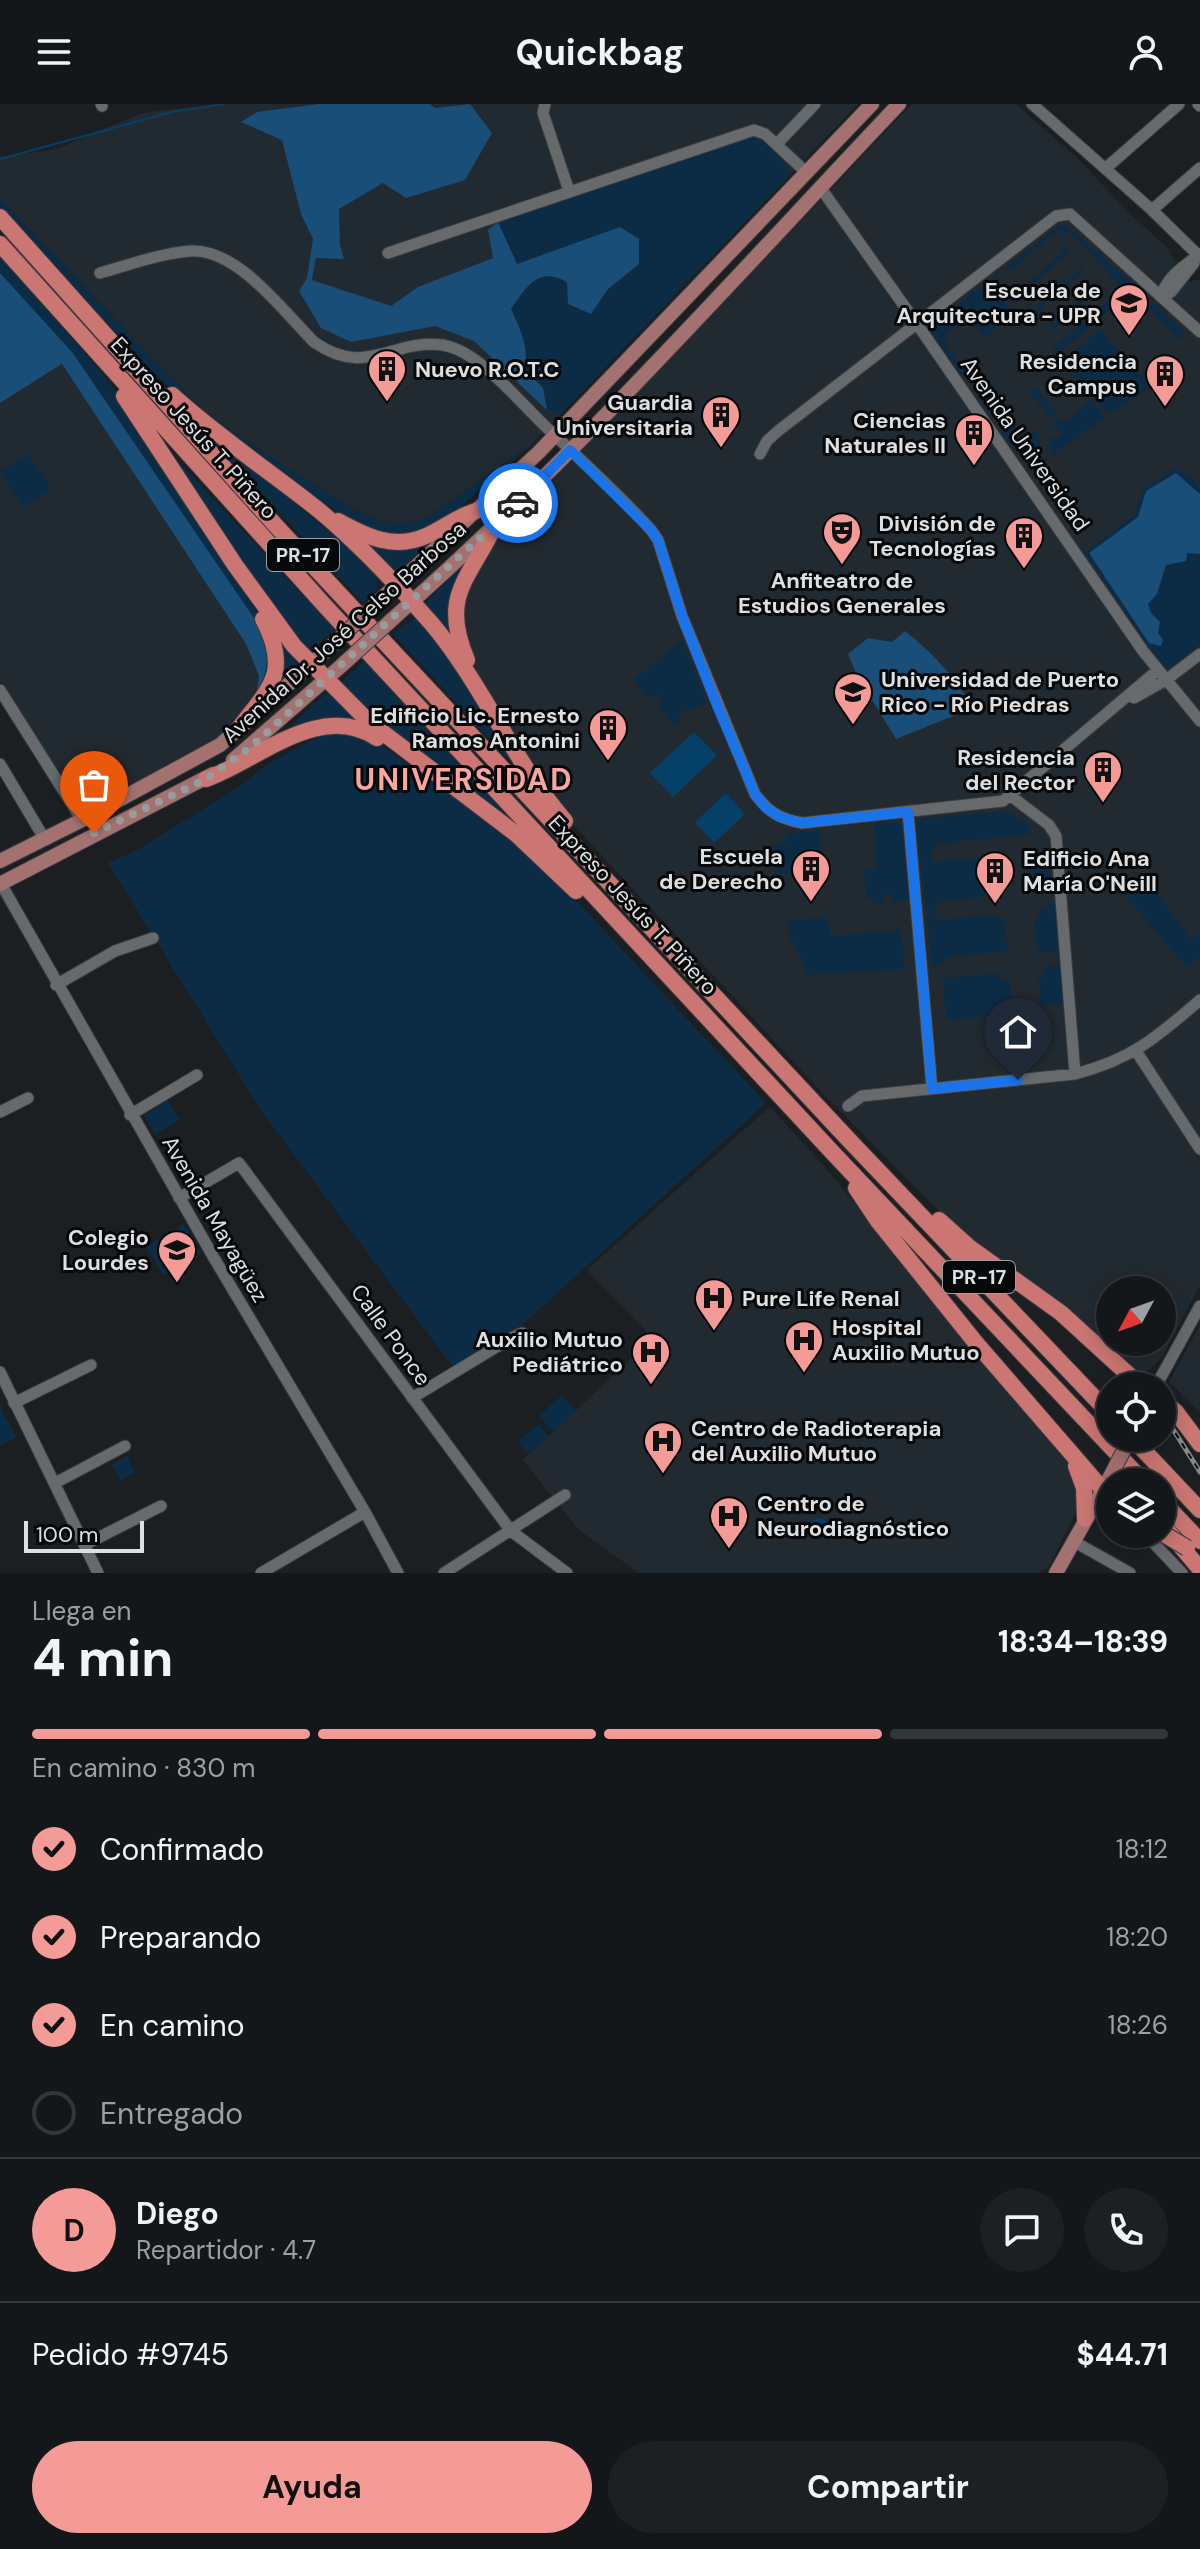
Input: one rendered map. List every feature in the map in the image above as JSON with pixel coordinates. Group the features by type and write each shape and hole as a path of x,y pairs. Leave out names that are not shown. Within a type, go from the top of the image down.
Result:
{"highway":[{"name":"Expreso Jesús T. Piñero","path":"0,217 277,527 849,1140 1096,1399"},
{"name":"Expreso Jesús T. Piñero","path":"0,244 326,607 833,1153 1131,1468"},
{"path":"112,341 203,423 318,510 412,602 444,639 539,788 581,840 612,887"},
{"path":"96,353 235,565 280,628 311,664 369,722 516,834 580,895 619,923"},
{"path":"318,510 370,538 390,542 408,542 476,511"},
{"path":"479,691 457,632 457,601 469,568 483,550 494,527"},
{"path":"235,565 271,632 277,665 269,689 237,731"},
{"path":"206,779 323,726 343,725 361,729 410,755"},
{"path":"849,1140 895,1175 969,1247 1061,1313 1126,1372"},
{"path":"833,1153 878,1221 1067,1451 1096,1477"},
{"path":"1071,1405 1117,1468"},
{"path":"1176,1412 1200,1444"},
{"path":"1067,1451 1080,1475 1085,1519"},
{"path":"1144,1452 1200,1510"},
{"path":"1176,1520 1194,1544 1200,1561"},
{"path":"1176,1541 1200,1569"}],"main road":[{"name":"Avenida Dr. José Celso Barbosa","path":"0,861 204,755 237,731 555,435 872,104"},
{"name":"Avenida Dr. José Celso Barbosa","path":"0,883 206,779 251,747 494,527 899,104"},
{"path":"689,295 704,309"},
{"path":"1056,1573 1096,1504"}],"street":[{"path":"545,104 543,113 569,191"},
{"path":"777,144 815,104"},
{"path":"1032,104 1200,255 1178,285 1161,297"},
{"path":"1106,168 1179,104"},
{"path":"388,253 754,130 765,134 806,172"},
{"path":"1152,210 1200,168"},
{"name":"Avenida Universidad","path":"820,187 1162,675 1200,721"},
{"path":"760,454 779,429 1056,216 1070,214 1200,332"},
{"path":"100,273 194,251 218,255 239,267 314,342 327,351 364,359 416,346 444,345 458,350 500,382 645,523 658,540 682,616 755,794 766,808 780,817 802,823 995,803 1011,796 1113,710 1162,675 1200,654"},
{"path":"0,690 82,820"},
{"path":"0,764 44,838"},
{"path":"1011,796 1049,825 1056,836 1075,1074"},
{"path":"908,812 932,1089"},
{"name":"Avenida Mayagüez","path":"0,883 130,1115 398,1573"},
{"path":"56,985 115,951 153,938"},
{"path":"848,1106 862,1096 1075,1074 1110,1064 1153,1041 1200,1000"},
{"path":"1136,1051 1200,1149"},
{"path":"130,1115 197,1075"},
{"path":"0,1112 28,1098"},
{"name":"Calle Ponce","path":"179,1198 239,1163 511,1531 567,1573"},
{"path":"1164,1372 1200,1306"},
{"path":"412,1398 511,1338 522,1333 535,1339"},
{"path":"14,1403 91,1365"},
{"path":"1,1378 98,1573"},
{"path":"55,1483 125,1446"},
{"path":"444,1573 565,1495"},
{"path":"84,1545 161,1506"},
{"path":"261,1573 365,1512"},
{"path":"1073,1541 1130,1573"},
{"path":"1158,1548 1182,1573"}],"shaded area":[{"path":"216,104 858,104 532,444 425,519 401,524 379,521 352,508 268,456 203,410 0,199 0,157 57,149 142,113"},
{"path":"319,104 430,104 435,108 470,104 492,133 465,180 406,198 383,183 339,209 340,245 344,259 316,258 312,280 391,306 418,287 493,258 488,230 498,222 517,264 620,227 639,239 639,264 608,289 591,314 568,304 567,282 548,276 528,286 511,309 525,346 524,369 543,388 547,410 474,341 435,326 351,342 321,328 299,291 307,278 313,239 301,214 282,140 241,122 257,112"},
{"name":"Universidad de Puerto Rico - Río Piedras","path":"912,104 1016,104 1078,159 1132,216 1171,251 1174,267 1189,281 1200,280 1200,1285 1176,1330 1176,1276 1096,1276 1096,1341 973,1245 829,1100 564,815 521,753 473,668 464,643 463,594 495,538"},
{"path":"752,137 764,140 781,156 789,170 788,176 561,414 547,410 546,391 524,369 524,338 511,309 534,282 543,276 552,276 570,287 591,314 608,289 639,264 620,228 517,264 498,222"},
{"path":"0,199 203,410 268,456 352,508 379,521 401,524 425,519 532,444 458,509 417,534 384,535 350,521 197,415 0,208"},
{"path":"1066,225 1136,287 1057,355 1053,348 1122,288 1069,231 1063,235 1058,230 1008,272 1006,267 1058,226"},
{"path":"1062,245 1073,257 1067,254 1025,291 1025,296 1017,285 1023,288 1064,251"},
{"path":"0,256 102,373 146,433 266,626 273,646 268,672 72,352 0,273"},
{"path":"1077,263 1088,275 1082,272 1040,309 1041,314 1032,303 1038,306 1080,269"},
{"path":"0,273 72,352 254,618 264,640 267,658 264,677 255,699 259,676 246,644 62,364 0,403"},
{"path":"987,281 1014,313 985,338 957,305"},
{"path":"1093,281 1104,293 1098,290 1056,327 1056,332 1048,321 1054,324 1095,287"},
{"path":"1153,303 1186,333 1179,340 1151,309 1142,314"},
{"path":"954,311 962,320 944,336 947,340 944,344 967,371 961,376 930,331"},
{"path":"1100,329 1150,387 1109,415 1063,362"},
{"path":"62,364 246,644 259,676 255,699 235,726 206,748 84,814 0,681 0,403"},
{"path":"1034,387 1058,414 1052,419 1028,392"},
{"path":"974,390 984,401 990,396 1025,436 1037,431 1040,447 1017,452"},
{"path":"1091,400 1106,417 1052,455 1049,439 1063,436 1053,423 1059,417 1065,423"},
{"path":"210,434 349,548 377,576 377,590 363,603"},
{"path":"28,453 52,488 23,508 0,472"},
{"path":"176,459 334,629 312,650 305,649 270,604"},
{"path":"1175,468 1193,479 1200,489 1200,645 1168,670 1148,646 1085,553 1134,515 1143,489"},
{"path":"1176,473 1200,494 1200,554 1187,553 1186,561 1166,565 1157,594 1148,604 1151,613 1160,622 1158,633 1163,640 1161,646 1149,643 1089,553 1138,517 1146,491"},
{"path":"363,541 430,542 431,543 394,573"},
{"path":"472,557 454,635 448,637 424,604"},
{"path":"415,617 438,644 528,774 522,774 393,634"},
{"path":"905,631 945,669 978,713 958,714 896,739 857,675 848,654 868,638 892,642"},
{"path":"277,637 300,664 276,688"},
{"path":"682,640 705,702 693,711 688,707 677,716 680,721 674,726 658,706 663,701 657,694 648,697 633,680"},
{"path":"364,661 516,826 379,723 339,684"},
{"path":"325,694 332,696 361,724 285,732"},
{"path":"337,730 379,744 523,844 766,1103 521,1326 453,1367 262,1112 108,863 137,850 233,791 273,761"},
{"path":"694,732 717,755 673,797 650,773"},
{"path":"726,793 745,814 714,843 695,822"},
{"path":"1006,811 1029,823 1030,834 937,844 937,849 931,850 933,862 998,859 1002,895 940,901 940,906 935,907 936,920 996,915 997,918 1004,918 1008,951 947,957 947,962 932,966 916,819"},
{"path":"899,822 900,826 904,826 909,900 894,903 890,893 884,894 884,904 876,905 875,900 867,900 864,871 877,869 874,824"},
{"path":"820,830 823,870 779,875 770,848 785,842 787,834"},
{"path":"1040,845 1049,852 1052,879 1036,887 1037,891 1032,891 1028,860 1033,860 1032,852 1041,851"},
{"path":"1120,890 1154,890 1191,939 1200,932 1200,957 1187,968"},
{"path":"1055,902 1060,952 1038,952 1034,919 1039,918 1038,909 1047,908 1047,903"},
{"path":"826,917 831,936 901,930 905,969 808,975 794,943 790,941 788,921"},
{"path":"1061,963 1065,1002 1041,1006 1038,978 1044,977 1044,967"},
{"path":"999,973 1000,980 1009,979 1013,1014 947,1020 942,978"},
{"path":"168,1100 180,1120 155,1135 144,1115"},
{"name":"Hospital Auxilio Mutuo","path":"770,1107 825,1167 1069,1465 1078,1491 1076,1511 1050,1565 1040,1573 639,1573 579,1530 523,1460 653,1338 587,1270"},
{"path":"184,1224 201,1253 163,1275 146,1247"},
{"path":"1200,1325 1200,1412 1176,1389 1174,1372"},
{"name":"Universidad de Puerto Rico - Río Piedras","path":"1116,1356 1163,1356 1150,1369 1136,1372"},
{"path":"562,1395 576,1410 553,1432 539,1416"},
{"path":"0,1406 16,1437 0,1445"},
{"path":"539,1424 549,1436 528,1454 518,1442"},
{"path":"127,1456 135,1473 120,1480 112,1464"},
{"path":"819,1518 828,1527 819,1536 810,1527"}],"waterway":[{"path":"0,159 172,112 225,104"}],"railway":[{"path":"1176,1434 1200,1472"}],"way so far":[{"path":"94,833 206,779 251,747 518,503"}],"place":[{"name":"Escuela de Arquitectura - UPR","path":"1129,337"},
{"name":"Nuevo R.O.T.C","path":"387,403"},
{"name":"Residencia Campus","path":"1165,408"},
{"name":"Guardia Universitaria","path":"721,449"},
{"name":"Ciencias Naturales II","path":"974,467"},
{"name":"Anfiteatro de Estudios Generales","path":"842,566"},
{"name":"División de Tecnologías","path":"1024,570"},
{"name":"Universidad de Puerto Rico - Río Piedras","path":"853,726"},
{"name":"Edificio Lic. Ernesto Ramos Antonini","path":"608,762"},
{"name":"Residencia del Rector","path":"1103,804"},
{"name":"Escuela de Derecho","path":"811,903"},
{"name":"Edificio Ana María O'Neill","path":"995,905"},
{"name":"Colegio Lourdes","path":"177,1284"},
{"name":"Pure Life Renal","path":"714,1332"},
{"name":"Hospital Auxilio Mutuo","path":"804,1374"},
{"name":"Auxilio Mutuo Pediátrico","path":"651,1386"},
{"name":"Centro de Radioterapia del Auxilio Mutuo","path":"663,1475"},
{"name":"Centro de Neurodiagnóstico","path":"729,1550"}],"district":[{"name":"UNIVERSIDAD","path":"464,779"}],"route":[{"path":"518,503 570,450 651,530 658,540 682,616 716,703 755,794 766,808 780,817 802,823 908,812 932,1089 1018,1080"}]}
